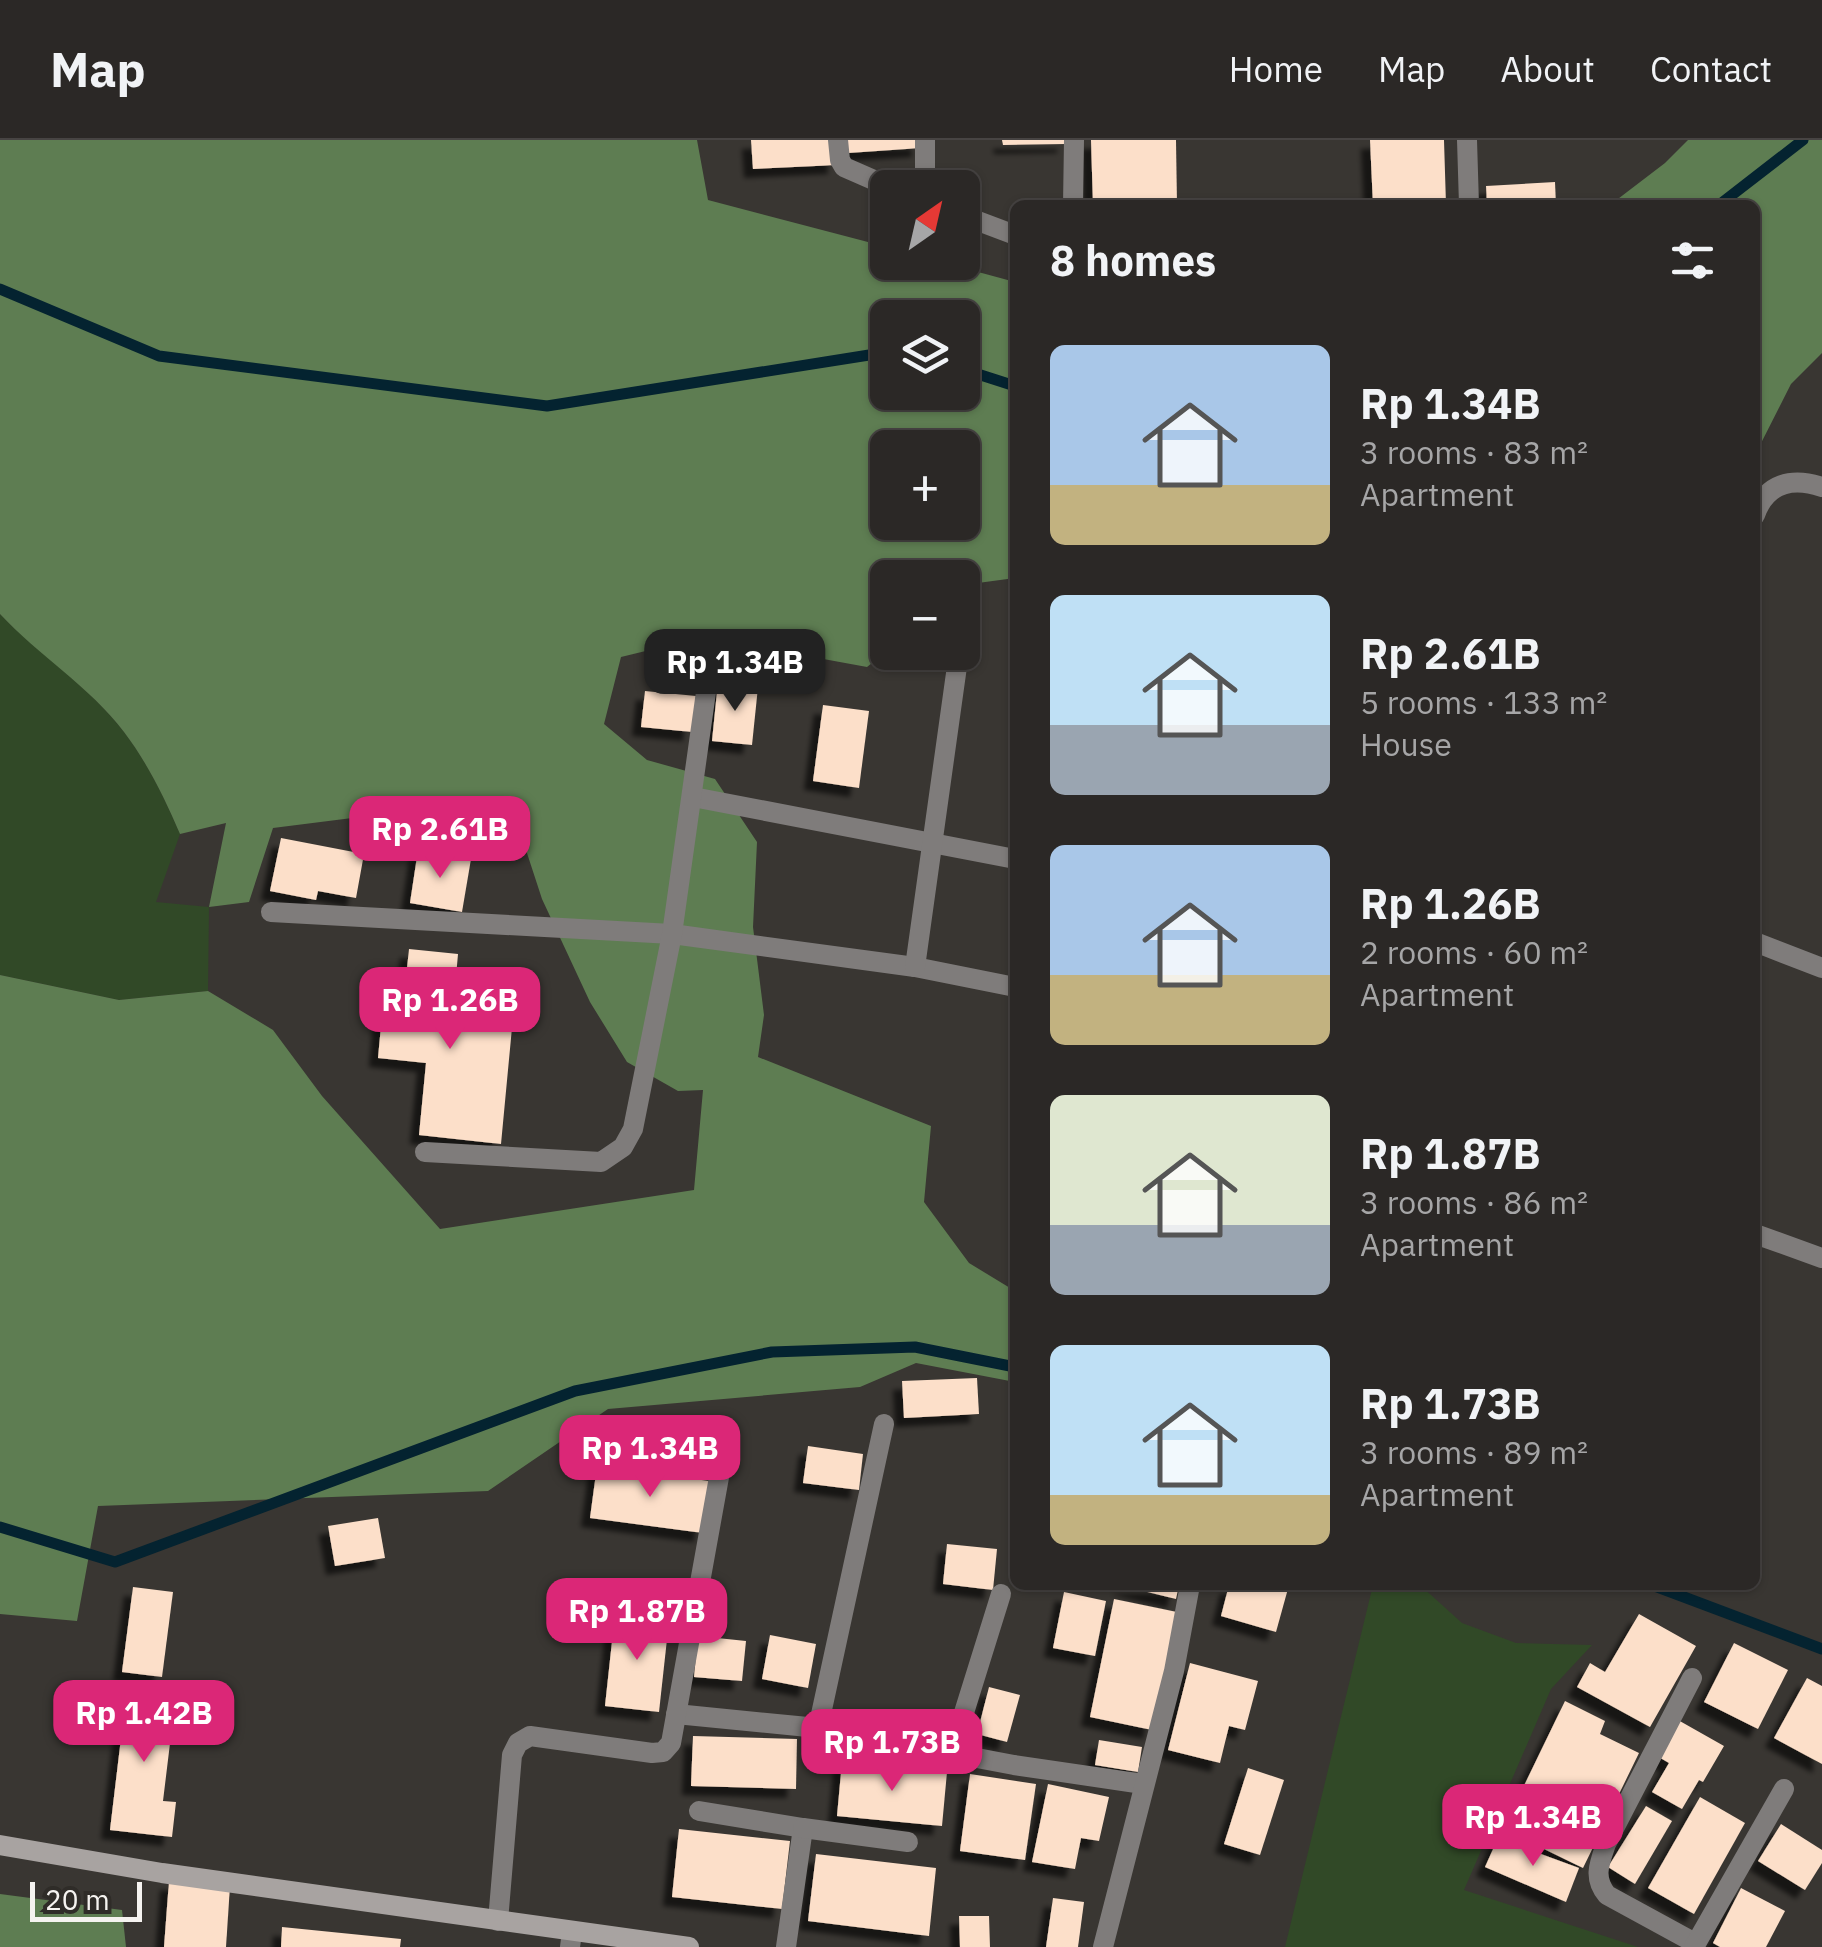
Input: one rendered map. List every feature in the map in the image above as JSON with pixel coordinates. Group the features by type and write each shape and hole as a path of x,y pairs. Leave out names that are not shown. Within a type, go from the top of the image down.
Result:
{"street":[{"path":"838,140 844,167 870,178"},
{"path":"925,140 925,170"},
{"path":"1073,200 1074,140"},
{"path":"1466,140 1468,200"},
{"path":"980,221 1010,232"},
{"path":"1760,500 1776,486 1802,480 1822,487"},
{"path":"915,966 956,670"},
{"path":"425,1152 600,1162 623,1147 632,1129 672,934 707,685"},
{"path":"693,797 1010,859"},
{"path":"272,912 672,934 915,966 1010,986"},
{"path":"1760,944 1822,968"},
{"path":"1760,1236 1822,1258"},
{"path":"818,1728 884,1424"},
{"path":"498,1921 512,1755 518,1743 530,1736 663,1752 670,1743 725,1444"},
{"path":"1104,1947 1142,1784 1174,1671 1189,1590"},
{"path":"952,1751 1001,1594"},
{"path":"1692,1678 1606,1844 1597,1869 1599,1885 1607,1895 1694,1945 1784,1789"},
{"path":"676,1714 818,1728 1014,1765 1142,1784"},
{"path":"699,1811 908,1842"},
{"path":"786,1947 803,1828"},
{"path":"0,1846 498,1921 571,1939 690,1947"}],"green space":[{"path":"0,140 697,140 708,200 870,243 870,280 980,280 980,272 1010,281 1010,579 980,583 980,560 870,560 867,667 753,646 721,650 658,648 621,657 604,724 647,760 715,779 757,842 753,927 764,1015 758,1057 931,1126 924,1202 969,1263 1010,1288 1010,1381 916,1363 860,1387 608,1409 488,1491 98,1506 77,1621 0,1614 0,975 119,1000 208,991 273,1030 322,1096 440,1229 694,1190 703,1090 678,1091 627,1062 590,1002 542,899 525,847 465,814 368,816 273,828 249,902 209,907 226,823 180,834 140,756 96,700 0,614"},
{"path":"1688,140 1822,140 1822,353 1791,384 1760,445 1760,200 1617,200"},
{"path":"0,614 111,716 155,781 180,834 156,902 209,907 208,991 119,1000 0,975"},
{"path":"1372,1590 1426,1590 1462,1623 1516,1643 1592,1645 1551,1689 1464,1890 1638,1947 1285,1947"},
{"path":"0,1894 122,1910 126,1947 0,1947"}],"building":[{"path":"751,140 835,140 837,165 753,169"},
{"path":"848,140 920,140 921,148 848,153"},
{"path":"1002,140 1066,140 1066,144 1003,145"},
{"path":"1091,140 1176,140 1177,200 1093,200"},
{"path":"1370,140 1444,140 1446,200 1373,200"},
{"path":"1555,182 1556,200 1487,200 1486,186"},
{"path":"718,682 758,687 752,745 712,741"},
{"path":"645,691 696,696 692,732 641,727"},
{"path":"823,705 869,711 859,788 813,781"},
{"path":"281,838 364,854 356,898 318,891 316,900 270,891"},
{"path":"418,850 471,859 462,912 410,903"},
{"path":"409,949 458,954 453,1011 513,1017 501,1144 419,1135 426,1063 378,1058 383,1004 403,1006"},
{"path":"977,1378 979,1414 904,1418 902,1381"},
{"path":"808,1446 863,1454 859,1490 803,1483"},
{"path":"597,1466 709,1481 703,1533 590,1518"},
{"path":"378,1518 385,1558 335,1566 328,1526"},
{"path":"947,1544 997,1549 993,1590 943,1584"},
{"path":"133,1587 173,1592 162,1677 122,1672"},
{"path":"1139,1590 1178,1590 1176,1599"},
{"path":"1228,1590 1288,1590 1276,1632 1221,1616"},
{"path":"1064,1592 1106,1601 1095,1656 1053,1648"},
{"path":"1114,1599 1177,1612 1152,1730 1090,1717"},
{"path":"615,1614 669,1621 659,1712 605,1706"},
{"path":"1639,1614 1696,1646 1650,1727 1577,1687 1590,1663 1605,1672"},
{"path":"770,1635 816,1644 808,1688 762,1679"},
{"path":"698,1636 746,1641 742,1681 694,1677"},
{"path":"1734,1643 1788,1670 1758,1729 1704,1702"},
{"path":"1190,1663 1258,1681 1245,1730 1229,1726 1220,1763 1168,1750"},
{"path":"1807,1678 1822,1686 1822,1764 1774,1738"},
{"path":"989,1687 1020,1695 1007,1742 977,1734"},
{"path":"127,1688 176,1694 163,1801 176,1802 172,1837 110,1830"},
{"path":"1565,1701 1605,1721 1600,1734 1639,1753 1583,1868 1503,1829"},
{"path":"1678,1720 1724,1746 1682,1809 1652,1792 1669,1763 1657,1756"},
{"path":"693,1736 797,1739 796,1789 691,1786"},
{"path":"1099,1740 1142,1747 1138,1772 1095,1765"},
{"path":"842,1762 947,1772 942,1826 837,1816"},
{"path":"1248,1768 1284,1780 1260,1855 1224,1844"},
{"path":"970,1774 1036,1784 1025,1860 960,1851"},
{"path":"1048,1784 1109,1797 1099,1841 1081,1838 1075,1869 1032,1862"},
{"path":"1700,1797 1745,1823 1694,1914 1648,1888"},
{"path":"1646,1806 1672,1821 1635,1884 1608,1867"},
{"path":"1781,1824 1822,1850 1822,1863 1805,1890 1758,1861"},
{"path":"679,1829 790,1841 782,1909 672,1897"},
{"path":"1498,1838 1579,1868 1566,1902 1485,1867"},
{"path":"816,1854 936,1868 929,1936 808,1921"},
{"path":"169,1881 230,1886 226,1947 164,1947"},
{"path":"1741,1888 1785,1911 1766,1947 1720,1947 1713,1943"},
{"path":"1053,1898 1084,1902 1078,1947 1046,1947"},
{"path":"959,1916 989,1916 990,1947 960,1947"},
{"path":"282,1927 401,1939 400,1947 281,1947"}],"waterway":[{"path":"1725,200 1803,140"},
{"path":"0,289 159,356 547,406 870,355"},
{"path":"980,375 1010,384"},
{"path":"0,1527 115,1562 575,1391 772,1352 915,1347 1010,1366"},
{"path":"1665,1590 1822,1649"}]}
